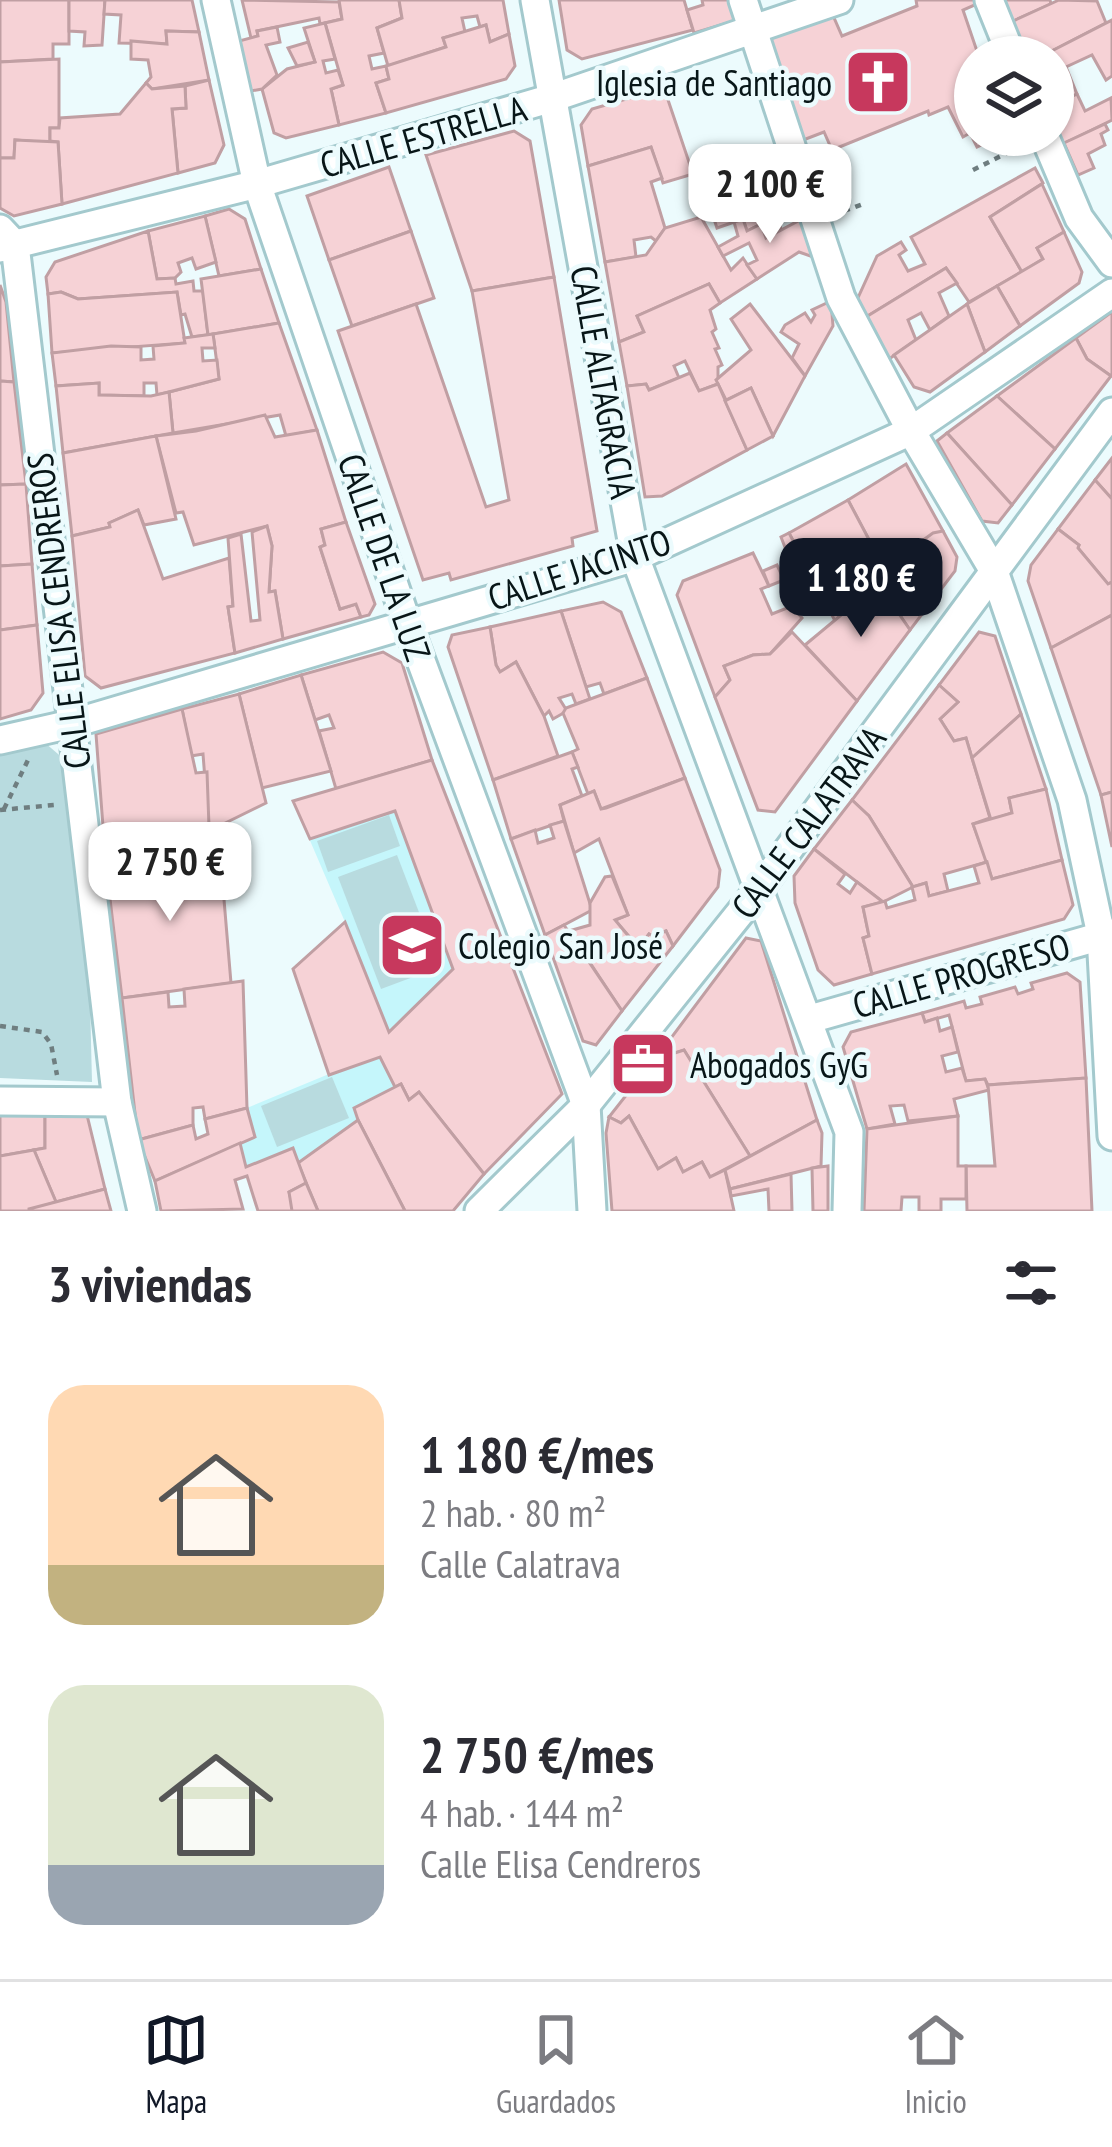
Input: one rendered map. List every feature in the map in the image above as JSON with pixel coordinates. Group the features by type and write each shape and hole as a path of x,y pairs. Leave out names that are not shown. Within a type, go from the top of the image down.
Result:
{"street":[{"name":"CALLE DE LA LUZ","path":"216,0 257,184 407,623 586,1105 592,1211"},
{"name":"CALLE ALTAGRACIA","path":"535,0 635,556 849,1132 847,1211"},
{"path":"743,0 842,298 911,431 994,572 1072,800 1107,934 1112,1136"},
{"name":"CALLE ESTRELLA","path":"5,241 257,184 552,98 839,0"},
{"path":"989,0 1004,36"},
{"path":"1044,156 1079,218 1112,262"},
{"name":"CALLE ELISA CENDREROS","path":"5,241 57,728 81,802 117,1102 142,1211"},
{"name":"CALLE JACINTO","path":"0,740 57,728 635,556 911,431 1112,293"},
{"name":"CALLE CALATRAVA","path":"479,1211 586,1105 760,888 1112,412"},
{"name":"CALLE PROGRESO","path":"809,1019 1107,934"},
{"path":"0,1101 117,1102"}],"path":[{"path":"973,170 1001,156"},
{"path":"2,809 57,728"},
{"path":"2,809 81,802"},
{"path":"0,1026 43,1032 52,1044 52,1101"}],"shaded area":[{"path":"44,742 65,760 90,1001 92,1082 0,1078 0,750"},
{"name":"Colegio San José","path":"432,760 562,1094 484,1174 419,1092 358,1120 298,1163 292,1148 246,1167 240,1143 247,1108 329,1074 293,969 345,922 293,801"},
{"path":"389,815 400,846 328,872 317,841"},
{"path":"397,855 440,967 381,989 338,877"},
{"path":"332,1077 349,1118 277,1147 261,1106"}],"building":[{"path":"0,0 69,0 69,44 53,44 53,59 0,62"},
{"path":"69,0 105,0 102,45 84,46 85,32 69,31"},
{"path":"105,0 192,0 199,32 166,31 167,44 119,43 121,15 104,14"},
{"path":"242,0 339,2 342,19 320,24 319,18 257,31 258,36 251,38"},
{"path":"339,0 399,0 402,18 377,28 384,53 369,56 372,69 386,66 389,79 376,83 386,113 339,125 331,89 343,85 325,23 342,19"},
{"path":"399,0 503,0 509,34 490,42 486,25 480,27 477,16 462,18 465,32 443,38 446,47 388,66 377,28 402,18"},
{"path":"559,0 684,0 693,30 582,59 567,50"},
{"path":"702,0 735,0 741,19 694,33 687,10 703,5"},
{"name":"Iglesia de Santiago","path":"916,0 975,0 977,4 963,10 972,36 954,36 954,119 948,107 929,115 928,111 832,150 824,132 798,142 765,35 831,11 842,36 917,6"},
{"path":"1002,0 1050,0 1051,4 1011,22"},
{"path":"1059,0 1097,1 1106,23 1074,39 1016,36 1011,22"},
{"path":"1112,20 1112,76 1106,80 1092,55 1074,63 1074,40"},
{"path":"325,23 335,59 323,61 326,73 338,70 343,85 331,89 339,125 286,138 274,133 262,89 287,69 315,62 304,28"},
{"path":"486,25 490,42 509,34 515,66 506,79 386,113 376,83 389,79 386,66 446,47 443,38"},
{"path":"277,27 280,42 266,45 277,75 262,89 251,91 239,41"},
{"path":"166,31 199,32 209,80 152,89 146,83 151,77 148,60 131,59 131,41 167,44"},
{"path":"308,42 315,62 297,66 288,48"},
{"path":"59,59 59,128 50,128 50,143 15,140 14,158 0,158 0,62"},
{"path":"209,80 224,145 215,163 178,173 172,109 186,108 185,86"},
{"path":"146,83 152,89 185,86 186,108 172,109 178,173 62,204 58,142 50,141 50,128 59,128 60,118 120,114"},
{"path":"664,88 693,174 663,183 651,147 588,166 581,125 592,109"},
{"path":"1074,96 1085,111 1111,98 1112,120 1074,139"},
{"path":"1105,124 1108,130 1101,134 1105,145 1088,154 1094,168 1078,175 1070,156 1074,156 1074,138"},
{"path":"514,131 530,141 554,277 472,291 426,155"},
{"path":"15,140 58,142 62,204 14,216 0,208 0,158 14,158"},
{"path":"651,147 662,178 651,182 665,228 656,241 651,237 634,240 636,257 605,262 588,166"},
{"path":"755,148 781,229 766,238 761,224 747,231 743,219 717,228 712,213 701,217 692,168"},
{"path":"389,167 411,231 329,260 307,196"},
{"path":"1035,168 1043,183 990,217 1022,272 969,302 946,268 866,317 857,300 877,256 901,242 906,250 899,255 908,271 925,264 911,237"},
{"path":"1042,184 1064,232 1037,248 1043,259 1022,272 990,217"},
{"path":"229,209 245,219 261,269 219,276 205,216"},
{"path":"205,216 216,262 196,269 192,258 178,263 181,272 175,278 157,279 148,231"},
{"path":"701,217 731,270 743,258 757,279 720,303 709,284 637,316 644,332 619,342 605,262 646,255 665,228"},
{"path":"743,219 747,231 761,224 766,238 802,219 816,258 799,252 757,279 747,265 757,260 749,243 723,256 718,247 738,236 734,222"},
{"path":"148,231 157,279 175,278 176,284 193,281 194,291 203,291 208,335 192,337 177,292 78,299 61,292 48,294 46,277 55,262"},
{"path":"411,231 434,298 352,326 329,260"},
{"path":"1064,232 1082,272 1079,283 1020,326 997,286 1043,259 1037,248"},
{"path":"946,268 957,283 939,293 949,316 930,330 921,313 908,320 916,340 889,359 866,317"},
{"path":"261,269 279,323 208,335 201,279"},
{"path":"554,277 597,531 572,538 573,546 451,580 449,573 423,580 338,331 416,304 486,507 509,500 472,291"},
{"path":"709,284 720,303 710,310 722,365 718,384 699,391 685,361 674,366 679,378 649,390 646,384 627,386 619,342 644,332 637,316"},
{"path":"0,285 6,302 14,382 0,381"},
{"path":"997,286 1020,326 985,352 967,304"},
{"path":"61,292 78,299 177,292 185,343 52,353 48,294"},
{"path":"831,301 833,326 805,376 792,358 799,344 781,332 805,313 811,322 812,310"},
{"path":"750,304 805,376 773,436 751,388 726,400 716,380 751,350 731,319"},
{"path":"967,304 985,352 930,392 914,387 894,355"},
{"path":"1112,312 1111,376 1087,359 1076,338"},
{"path":"279,323 317,430 286,436 280,415 173,433 169,392 219,379 213,334"},
{"path":"213,334 215,348 202,348 203,361 217,360 219,379 157,395 156,383 144,383 144,396 99,395 99,383 56,386 52,353 141,347 141,360 154,359 153,346"},
{"path":"1076,338 1087,359 1111,376 1055,449 997,396"},
{"path":"690,373 699,391 718,384 747,450 662,496 645,497 627,386 646,384 649,390"},
{"path":"0,381 14,382 26,484 0,485"},
{"path":"99,383 99,395 169,392 173,433 63,453 56,386"},
{"path":"751,388 773,436 747,450 725,401"},
{"path":"997,396 1055,449 1012,505 947,433"},
{"path":"265,415 275,437 317,430 346,522 321,529 325,545 320,547 340,609 356,604 361,617 283,639 275,591 269,592 272,546 267,526 194,545 183,512 176,513 156,436"},
{"path":"947,433 1012,505 998,523 982,521 937,441"},
{"path":"156,436 176,519 144,525 138,510 109,523 110,527 72,536 63,453"},
{"path":"1112,458 1112,499 1095,480"},
{"path":"906,464 943,531 884,568 848,500"},
{"path":"1095,480 1112,499 1112,582 1108,584 1079,545 1058,529"},
{"path":"26,484 32,564 0,566 0,485"},
{"path":"848,500 884,568 863,583 869,592 835,621 789,533"},
{"path":"138,510 163,579 229,558 233,606 228,607 235,653 101,688 85,676 72,536 110,527 109,523"},
{"path":"346,522 375,604 369,615 361,617 356,604 340,609 320,547 325,545 321,529"},
{"path":"267,526 272,546 269,592 275,591 283,639 235,653 228,607 233,606 228,538 241,534 251,621 260,620 252,532"},
{"path":"1058,529 1079,545 1108,584 1112,582 1112,615 1051,648 1028,581 1031,565"},
{"path":"943,531 957,557 955,571 910,630 873,576 933,533"},
{"path":"789,533 798,550 788,555 781,537"},
{"path":"753,553 769,586 761,589 772,614 792,606 802,618 770,654 724,666 730,680 715,697 677,595 683,581"},
{"path":"32,564 37,625 0,630 0,566"},
{"path":"777,565 784,580 769,586 763,571"},
{"path":"873,576 910,630 857,701 805,645 869,592 863,583"},
{"path":"603,602 621,612 647,678 604,694 600,683 586,687 561,611"},
{"path":"561,611 590,699 576,704 572,694 559,698 567,711 553,719 549,711 544,716 516,662 500,672 490,627"},
{"path":"1112,615 1112,792 1101,795 1051,648"},
{"path":"37,625 43,693 31,710 0,719 0,630"},
{"path":"490,627 496,665 500,672 516,662 558,756 493,780 448,647 452,635"},
{"path":"792,632 857,701 775,812 758,810 715,697 730,680 724,666 770,654"},
{"path":"979,632 995,636 1021,714 972,758 966,738 954,741 940,719 958,702 939,685"},
{"path":"383,652 402,663 432,760 336,789 319,731 334,728 329,715 315,720 301,675"},
{"path":"301,675 331,771 262,788 239,694"},
{"path":"647,678 685,778 601,809 594,791 588,794 572,752 578,749 563,713"},
{"path":"939,685 958,702 940,719 954,741 966,738 990,818 973,824 987,862 944,874 948,891 929,896 926,883 913,887 869,816 852,800"},
{"path":"239,694 266,803 209,831 203,754 191,756 182,709"},
{"path":"182,709 196,773 207,772 210,854 164,859 162,845 149,846 150,861 106,866 96,734"},
{"path":"1021,714 1046,789 1009,798 1012,813 991,820 972,758"},
{"path":"572,752 578,767 572,769 582,796 560,805 564,821 511,839 493,780"},
{"name":"Colegio San José","path":"432,760 562,1094 484,1174 419,1092 409,1100 401,1084 395,1087 380,1057 329,1075 293,969 345,922 389,1032 453,969 395,811 310,839 293,801"},
{"path":"685,778 720,870 718,887 673,946 666,931 649,934 639,948 615,920 628,915 599,839 574,853 560,805 594,791 601,809 606,808"},
{"path":"1046,789 1062,860 992,879 973,824 1012,813 1009,798"},
{"path":"1112,792 1112,847 1101,795"},
{"path":"852,800 869,816 913,887 883,902 814,849"},
{"path":"564,821 592,910 545,935 511,839 535,830 538,843 554,838 550,825"},
{"path":"814,849 845,874 838,884 850,893 857,882 883,902 863,907 869,936 863,938 872,974 834,985 818,970 795,903 794,876"},
{"path":"220,852 231,983 122,998 106,866"},
{"path":"1062,860 1073,905 1064,919 872,974 863,938 869,936 863,907 885,901 887,908 915,900 912,887 926,883 929,896 979,883 974,866 987,862 992,879"},
{"path":"612,876 628,915 615,920 635,944 639,948 649,934 666,931 673,946 622,1011 569,931 590,925 590,903 605,877"},
{"path":"564,925 622,1011 596,1045 583,1041 545,935"},
{"path":"746,938 761,941 817,1120 750,1156 684,1050 675,1053 668,1042"},
{"path":"1067,973 1080,982 1086,1078 988,1085 985,1079 966,1081 949,1015 925,1022 922,1013 964,1001 966,1008 982,1004 980,997 1015,987 1018,994 1033,989 1031,983"},
{"path":"243,981 247,1108 205,1119 203,1107 193,1108 193,1125 138,1140 122,998 168,992 169,1007 185,1006 184,989"},
{"path":"922,1013 925,1022 937,1018 940,1031 952,1027 958,1052 942,1056 946,1072 962,1068 966,1081 985,1079 989,1090 954,1099 958,1116 908,1121 904,1105 890,1106 895,1124 867,1129 843,1047 851,1032"},
{"path":"668,1042 675,1053 684,1050 750,1156 710,1177 702,1162 683,1172 676,1158 658,1169 629,1116 621,1123 609,1117"},
{"path":"1086,1078 1092,1211 967,1211 966,1166 995,1166 988,1085"},
{"path":"401,1084 409,1100 419,1092 484,1174 453,1211 405,1211 358,1120 354,1108"},
{"path":"247,1108 255,1137 155,1181 138,1140 193,1125 196,1139 208,1134 205,1119"},
{"path":"0,1111 45,1111 45,1148 0,1156"},
{"path":"45,1111 86,1111 105,1189 56,1202 34,1150 45,1148"},
{"path":"629,1116 658,1169 676,1158 683,1172 702,1162 710,1177 725,1170 734,1211 612,1211 606,1133 609,1117 621,1123"},
{"path":"958,1116 958,1166 966,1166 966,1199 941,1199 941,1211 919,1211 919,1197 902,1197 901,1211 864,1211 867,1129"},
{"path":"358,1120 405,1211 318,1211 298,1163"},
{"path":"817,1120 822,1133 821,1166 730,1189 725,1170"},
{"path":"240,1143 246,1167 293,1148 306,1183 289,1192 294,1211 258,1211 247,1176 235,1180 243,1209 161,1211 155,1181"},
{"path":"34,1150 56,1202 29,1211 0,1211 0,1156"},
{"path":"828,1166 828,1211 813,1211 812,1168"},
{"path":"791,1174 792,1211 769,1211 768,1189 731,1196 730,1189"},
{"path":"306,1183 318,1211 292,1211 289,1192"},
{"path":"105,1189 111,1211 29,1211 29,1209"}],"place":[{"name":"Iglesia de Santiago","path":"878,82"},
{"name":"Colegio San José","path":"412,945"},
{"name":"Abogados GyG","path":"643,1064"}]}
